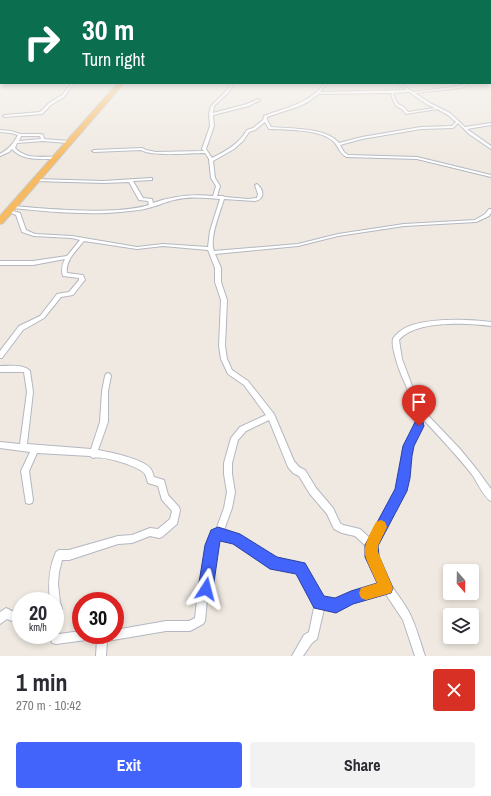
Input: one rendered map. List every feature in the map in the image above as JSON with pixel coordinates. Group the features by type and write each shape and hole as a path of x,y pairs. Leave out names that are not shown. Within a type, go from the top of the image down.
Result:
{"highway":[{"path":"0,221 105,100"}],"street":[{"path":"5,116 41,114 50,104 57,100"},
{"path":"215,197 218,186 213,178 212,160 204,149 212,126 211,114 213,106 219,100"},
{"path":"211,114 248,105 259,100"},
{"path":"212,160 236,145 245,137 248,131 254,129 265,120 265,117 309,100"},
{"path":"394,100 407,113 436,109"},
{"path":"422,100 436,109 449,114 491,148"},
{"path":"265,120 270,128 315,132 333,139 338,144 342,153 347,156 417,158 491,176"},
{"path":"338,144 362,138 421,128 453,128 457,122"},
{"path":"465,128 491,124"},
{"path":"0,131 20,135 41,135 43,140"},
{"path":"0,155 8,151 20,135"},
{"path":"15,143 43,140 68,142"},
{"path":"15,143 14,150 24,156 55,158"},
{"path":"94,151 126,148 143,149 145,151 156,153 205,152"},
{"path":"35,180 73,182 131,181 151,179"},
{"path":"131,181 141,199 150,200 152,206"},
{"path":"11,209 85,213 141,208 152,206 178,197 223,197 247,201 258,200 260,193 258,185"},
{"path":"223,197 212,231 212,251 218,268 218,282 224,300 222,346 227,368 233,375 246,383 271,416 291,464 296,470 302,473 330,511 337,526 342,529 357,532 371,545"},
{"path":"11,209 18,214 22,228 30,234 83,239 137,248 167,245 212,251 298,245 338,235 404,225 476,221 487,215 491,210"},
{"path":"0,356 21,328 42,318 59,295 71,294 82,280 81,276 65,275 63,271 70,257 83,239"},
{"path":"0,263 33,263 70,257"},
{"path":"420,656 407,618 386,588 372,557 371,545 401,491 407,451 419,426 420,417 405,381 396,348 396,339 404,331 419,325 474,321 491,324"},
{"path":"0,369 22,369 27,371 30,392 23,447"},
{"path":"93,454 104,422 105,390 108,376"},
{"path":"417,407 465,460 482,481 491,497"},
{"path":"124,632 166,626 190,626 200,621 202,600 206,589 212,545 228,508 231,492 228,463 235,438 243,429 271,416"},
{"path":"0,445 35,449 68,449 118,457 147,470 149,479 160,483 167,500 175,508 175,519 159,534 150,532 132,539 118,540 59,556 55,564 55,574 52,583 53,592"},
{"path":"29,500 25,471 35,449"},
{"path":"218,533 236,538 275,564 300,568 320,603 313,635 308,639 297,656"},
{"path":"320,603 336,606 351,598 386,588"},
{"path":"0,619 6,613 12,616"},
{"path":"99,644 101,656"}],"slow traffic":[{"path":"366,593 386,588 373,560 371,552 371,545 381,527"}],"route":[{"path":"206,589 212,545 218,533 236,538 272,563 300,568 304,572 320,603 336,606 351,598 386,588 372,557 371,545 401,491 406,456 409,446 419,426"}]}
